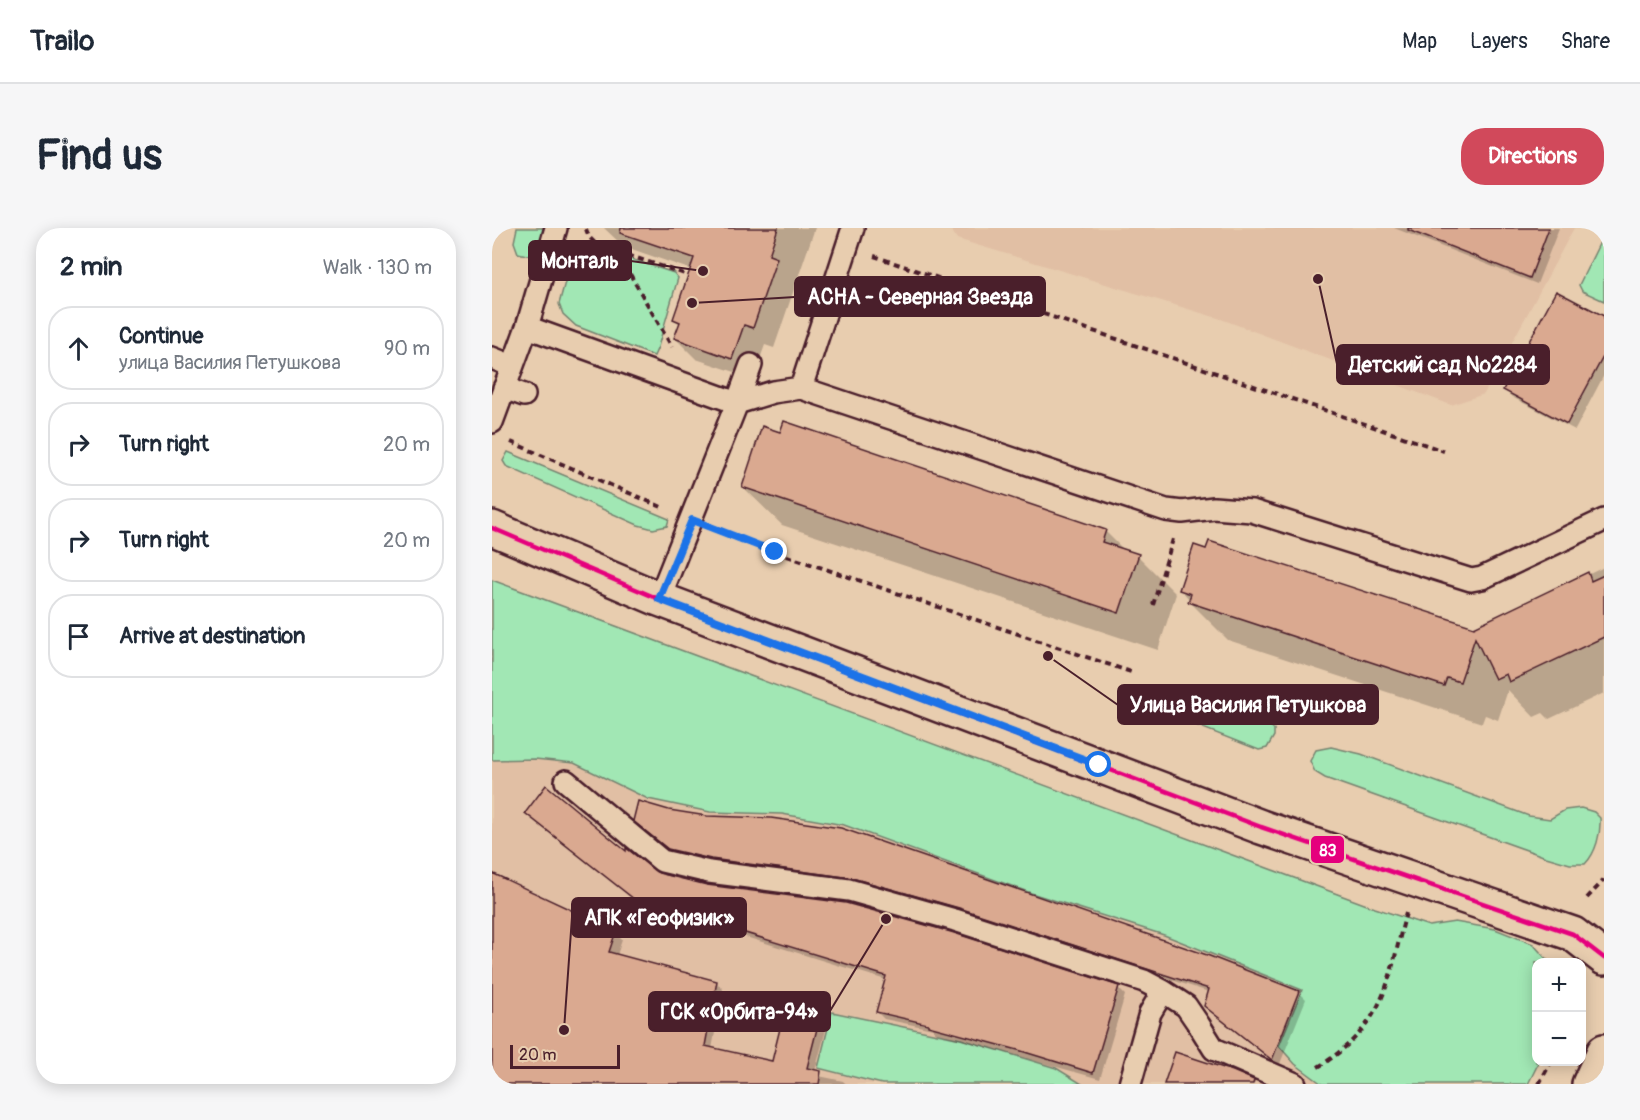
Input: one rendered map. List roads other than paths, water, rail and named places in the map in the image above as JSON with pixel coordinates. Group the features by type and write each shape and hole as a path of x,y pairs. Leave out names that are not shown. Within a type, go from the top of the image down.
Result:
{"street":[{"path":"492,528 659,599 1261,827 1573,934 1604,958"},
{"path":"1588,1084 1604,1051"}],"lane":[{"path":"497,430 514,392 512,366 527,327 556,228"},
{"path":"801,388 850,237"},
{"path":"527,327 737,403 773,392 801,388 1166,510 1182,512 1214,508 1252,511 1471,580 1482,578 1604,520"},
{"path":"492,358 512,366"},
{"path":"659,599 692,520 751,365"},
{"path":"566,782 662,861 709,872 849,890 966,924 1144,981 1186,1006 1214,1049 1289,1082"},
{"path":"1130,1084 1150,1013 1163,991"}],"place":[{"name":"Монталь","path":"703,271"},
{"name":"Детский сад №2284","path":"1318,279"},
{"name":"АСНА - Северная Звезда","path":"692,303"},
{"name":"Улица Василия Петушкова","path":"1048,656"},
{"name":"ГСК «Орбита-94»","path":"886,919"},
{"name":"АПК «Геофизик»","path":"564,1030"}]}
